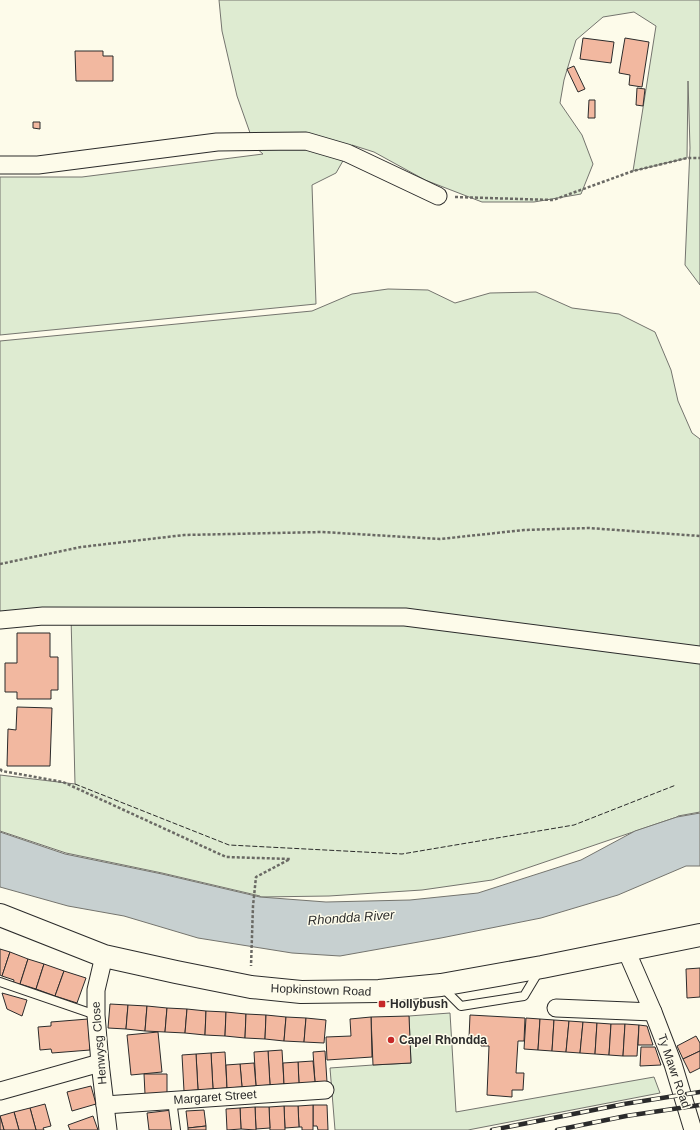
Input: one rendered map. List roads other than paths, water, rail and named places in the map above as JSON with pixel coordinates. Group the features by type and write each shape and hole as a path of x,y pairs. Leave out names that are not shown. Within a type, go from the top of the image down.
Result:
{"main road":[{"name":"Hopkinstown Road","path":"0,915 104,956 251,987 301,992 379,991 441,985 542,967 700,935"}],"street":[{"path":"0,165 38,165 217,142 306,141 347,153 438,196"},
{"path":"0,620 43,616 405,618 700,655"},
{"name":"Ty Mawr Road","path":"626,950 653,1012 673,1064 693,1130"},
{"name":"Henwysg Close","path":"104,956 96,990 96,1016 108,1130"},
{"path":"556,1008 653,1012"},
{"path":"0,1091 100,1063"},
{"name":"Margaret Street","path":"105,1105 325,1090"}],"lane":[{"path":"0,982 96,1016"},
{"path":"172,1100 176,1130"}],"water":[{"name":"Rhondda River","path":"700,813 700,866 686,866 618,895 541,918 340,956 292,953 198,938 124,916 68,906 0,887 0,832 65,854 162,874 260,897 326,902 410,900 478,893 581,860 635,831 677,817"}],"railway":[{"path":"492,1130 624,1104 700,1092"},
{"path":"557,1130 626,1116 700,1105"}],"place":[{"name":"Hollybush","path":"382,1004"},
{"name":"Capel Rhondda","path":"391,1040"}]}
